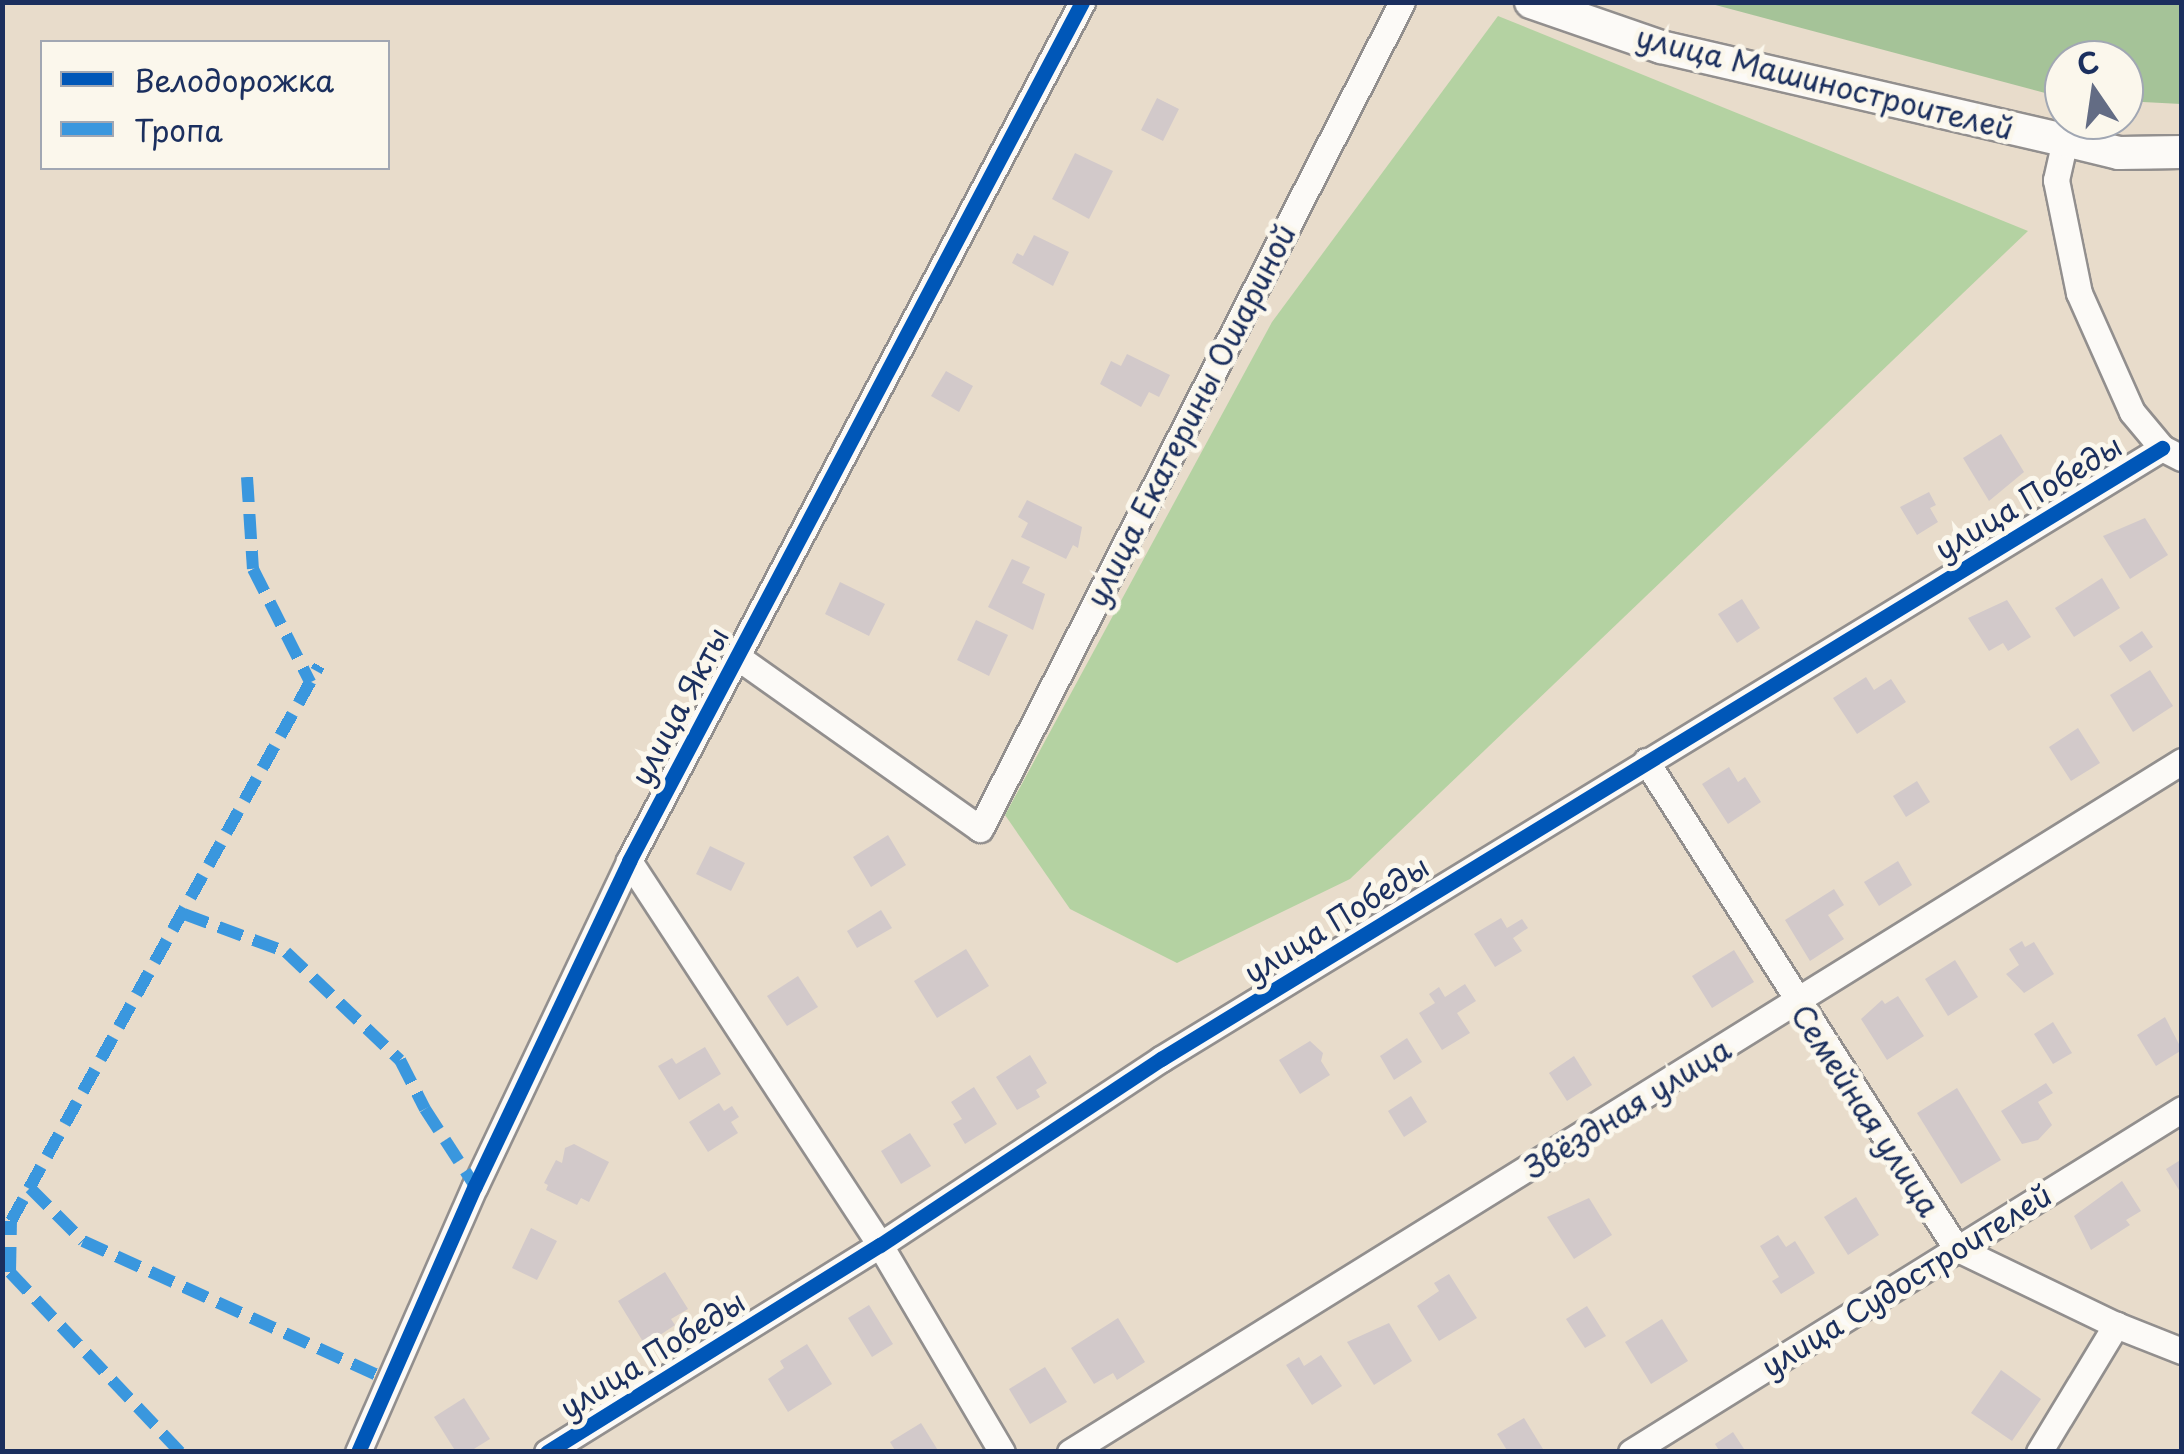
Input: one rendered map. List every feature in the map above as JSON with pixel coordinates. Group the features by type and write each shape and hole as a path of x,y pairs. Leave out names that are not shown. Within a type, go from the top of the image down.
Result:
{"street":[{"name":"улица Якты","path":"358,1452 475,1186 630,861 1082,2"},
{"name":"улица Екатерины Ошариной","path":"736,656 980,828 1402,2"},
{"name":"улица Машиностроителей","path":"1531,2 1661,46 2044,135"},
{"name":"улица Машиностроителей","path":"2066,140 2119,153 2182,152"},
{"path":"2066,140 2056,180 2079,293 2132,412 2175,451"},
{"name":"улица Победы","path":"547,1452 880,1245 1161,1059 1646,760 2175,451"},
{"name":"Семейная улица","path":"1646,760 1796,1003 1956,1248 2116,1325 2182,1351"},
{"name":"Звёздная улица","path":"1070,1452 2182,761"},
{"path":"630,861 880,1245 1002,1452"},
{"name":"улица Судостроителей","path":"1631,1452 2182,1109"},
{"path":"2039,1452 2116,1325"}],"green space":[{"path":"1708,3 2181,3 2181,104 2144,102 2144,40 2044,40 2044,93"},
{"path":"1498,16 2028,231 1350,879 1177,963 1070,909 1005,815 1272,322"}],"building":[{"path":"1157,98 1179,109 1163,141 1141,130"},
{"path":"1075,153 1113,171 1089,219 1052,199"},
{"path":"1034,235 1069,252 1053,286 1012,263 1017,253 1023,256"},
{"path":"1127,354 1170,375 1159,397 1149,392 1141,407 1100,384 1111,361 1121,366"},
{"path":"946,371 973,386 959,412 931,396"},
{"path":"2001,434 2024,472 1989,501 1963,458"},
{"path":"1929,492 1936,505 1930,508 1938,522 1917,535 1900,507"},
{"path":"1027,500 1082,527 1078,548 1073,545 1066,559 1021,537 1028,523 1018,517"},
{"path":"2145,518 2168,555 2130,579 2103,536"},
{"path":"1012,559 1030,567 1022,583 1045,594 1033,630 988,607"},
{"path":"2102,578 2120,608 2074,637 2055,608"},
{"path":"840,582 885,604 869,636 825,614"},
{"path":"1742,599 1760,628 1737,643 1718,614"},
{"path":"2007,600 2031,637 2008,651 2003,643 1989,651 1968,618"},
{"path":"976,620 1008,635 989,676 957,660"},
{"path":"2142,631 2153,647 2130,662 2119,646"},
{"path":"2150,670 2173,706 2133,732 2110,695"},
{"path":"1866,677 1874,690 1891,679 1906,702 1857,734 1833,698"},
{"path":"2078,728 2100,763 2071,781 2049,747"},
{"path":"1729,767 1738,782 1745,777 1761,802 1728,824 1702,784"},
{"path":"1917,781 1930,802 1906,817 1893,796"},
{"path":"888,835 906,865 871,887 853,857"},
{"path":"710,846 745,863 731,891 696,874"},
{"path":"1898,861 1912,885 1879,906 1864,882"},
{"path":"1834,889 1844,905 1828,915 1844,939 1810,961 1785,920"},
{"path":"881,910 892,928 857,948 847,931"},
{"path":"1501,918 1507,928 1522,919 1528,928 1513,938 1522,951 1495,967 1474,934"},
{"path":"2022,941 2025,947 2034,942 2054,974 2024,993 2006,974 2019,965 2009,949"},
{"path":"966,949 989,986 937,1018 914,981"},
{"path":"1734,950 1754,982 1712,1008 1692,976"},
{"path":"1955,960 1978,997 1948,1016 1925,979"},
{"path":"798,976 818,1007 787,1026 767,996"},
{"path":"1465,984 1476,1001 1457,1013 1470,1033 1442,1050 1419,1013 1435,1003 1429,994 1439,987 1445,997"},
{"path":"1898,996 1924,1036 1887,1060 1861,1019 1882,1000 1885,1004"},
{"path":"2165,1017 2182,1050 2156,1066 2137,1035"},
{"path":"2053,1022 2072,1053 2053,1064 2034,1034"},
{"path":"1407,1038 1422,1062 1394,1080 1380,1056"},
{"path":"1310,1041 1323,1053 1321,1061 1330,1075 1300,1094 1279,1060"},
{"path":"705,1047 721,1074 679,1100 658,1066 672,1058 676,1064"},
{"path":"1030,1055 1047,1083 1036,1090 1040,1097 1017,1110 996,1077"},
{"path":"1574,1056 1592,1085 1567,1101 1549,1073"},
{"path":"2046,1083 2053,1093 2038,1102 2052,1125 2038,1140 2022,1144 2001,1111"},
{"path":"974,1087 997,1124 965,1144 953,1124 962,1119 951,1102"},
{"path":"1957,1088 2001,1160 1961,1184 1917,1113"},
{"path":"1411,1096 1427,1122 1404,1137 1388,1111"},
{"path":"719,1103 724,1111 732,1106 739,1117 731,1122 738,1133 708,1152 689,1122"},
{"path":"910,1133 931,1166 901,1184 881,1151"},
{"path":"574,1144 609,1162 589,1202 581,1198 577,1205 546,1190 548,1185 544,1183 556,1160 562,1163 565,1148"},
{"path":"2182,1159 2182,1195 2166,1169"},
{"path":"2122,1181 2141,1211 2126,1220 2130,1225 2091,1250 2074,1216"},
{"path":"1856,1197 1879,1235 1848,1255 1824,1217"},
{"path":"1589,1198 1612,1235 1574,1259 1547,1217"},
{"path":"531,1228 557,1241 537,1280 512,1268"},
{"path":"1778,1235 1786,1247 1795,1241 1815,1273 1781,1294 1772,1281 1779,1277 1760,1246"},
{"path":"665,1272 688,1309 671,1319 675,1325 645,1345 618,1301"},
{"path":"1449,1274 1477,1318 1439,1341 1417,1306 1439,1291 1434,1283"},
{"path":"869,1305 893,1344 872,1357 848,1318"},
{"path":"1587,1306 1606,1336 1585,1348 1566,1319"},
{"path":"1118,1318 1145,1362 1117,1380 1113,1373 1094,1384 1071,1348"},
{"path":"1662,1319 1688,1361 1651,1384 1625,1342"},
{"path":"1389,1323 1412,1361 1374,1385 1347,1342"},
{"path":"807,1344 832,1384 788,1412 768,1379 784,1368 780,1361"},
{"path":"1321,1355 1342,1386 1312,1405 1286,1365 1299,1357 1304,1366"},
{"path":"1045,1367 1067,1402 1030,1424 1009,1389"},
{"path":"2001,1370 2041,1399 2012,1441 1971,1413"},
{"path":"464,1398 490,1439 469,1452 456,1452 434,1417"},
{"path":"1524,1418 1543,1449 1508,1452 1497,1434"},
{"path":"921,1423 939,1452 896,1452 890,1442"},
{"path":"1733,1432 1746,1452 1720,1452 1715,1444"}],"marked path":[{"path":"247,477 253,569 310,682"},
{"path":"180,1452 10,1272 11,1221 319,666"},
{"path":"184,914 286,952 400,1060 425,1109 475,1186"},
{"path":"30,1188 83,1241 390,1381"}],"cycle path":[{"path":"358,1452 475,1186 629,861 1082,2"},
{"path":"547,1452 880,1245 1161,1059 2162,448"}]}
